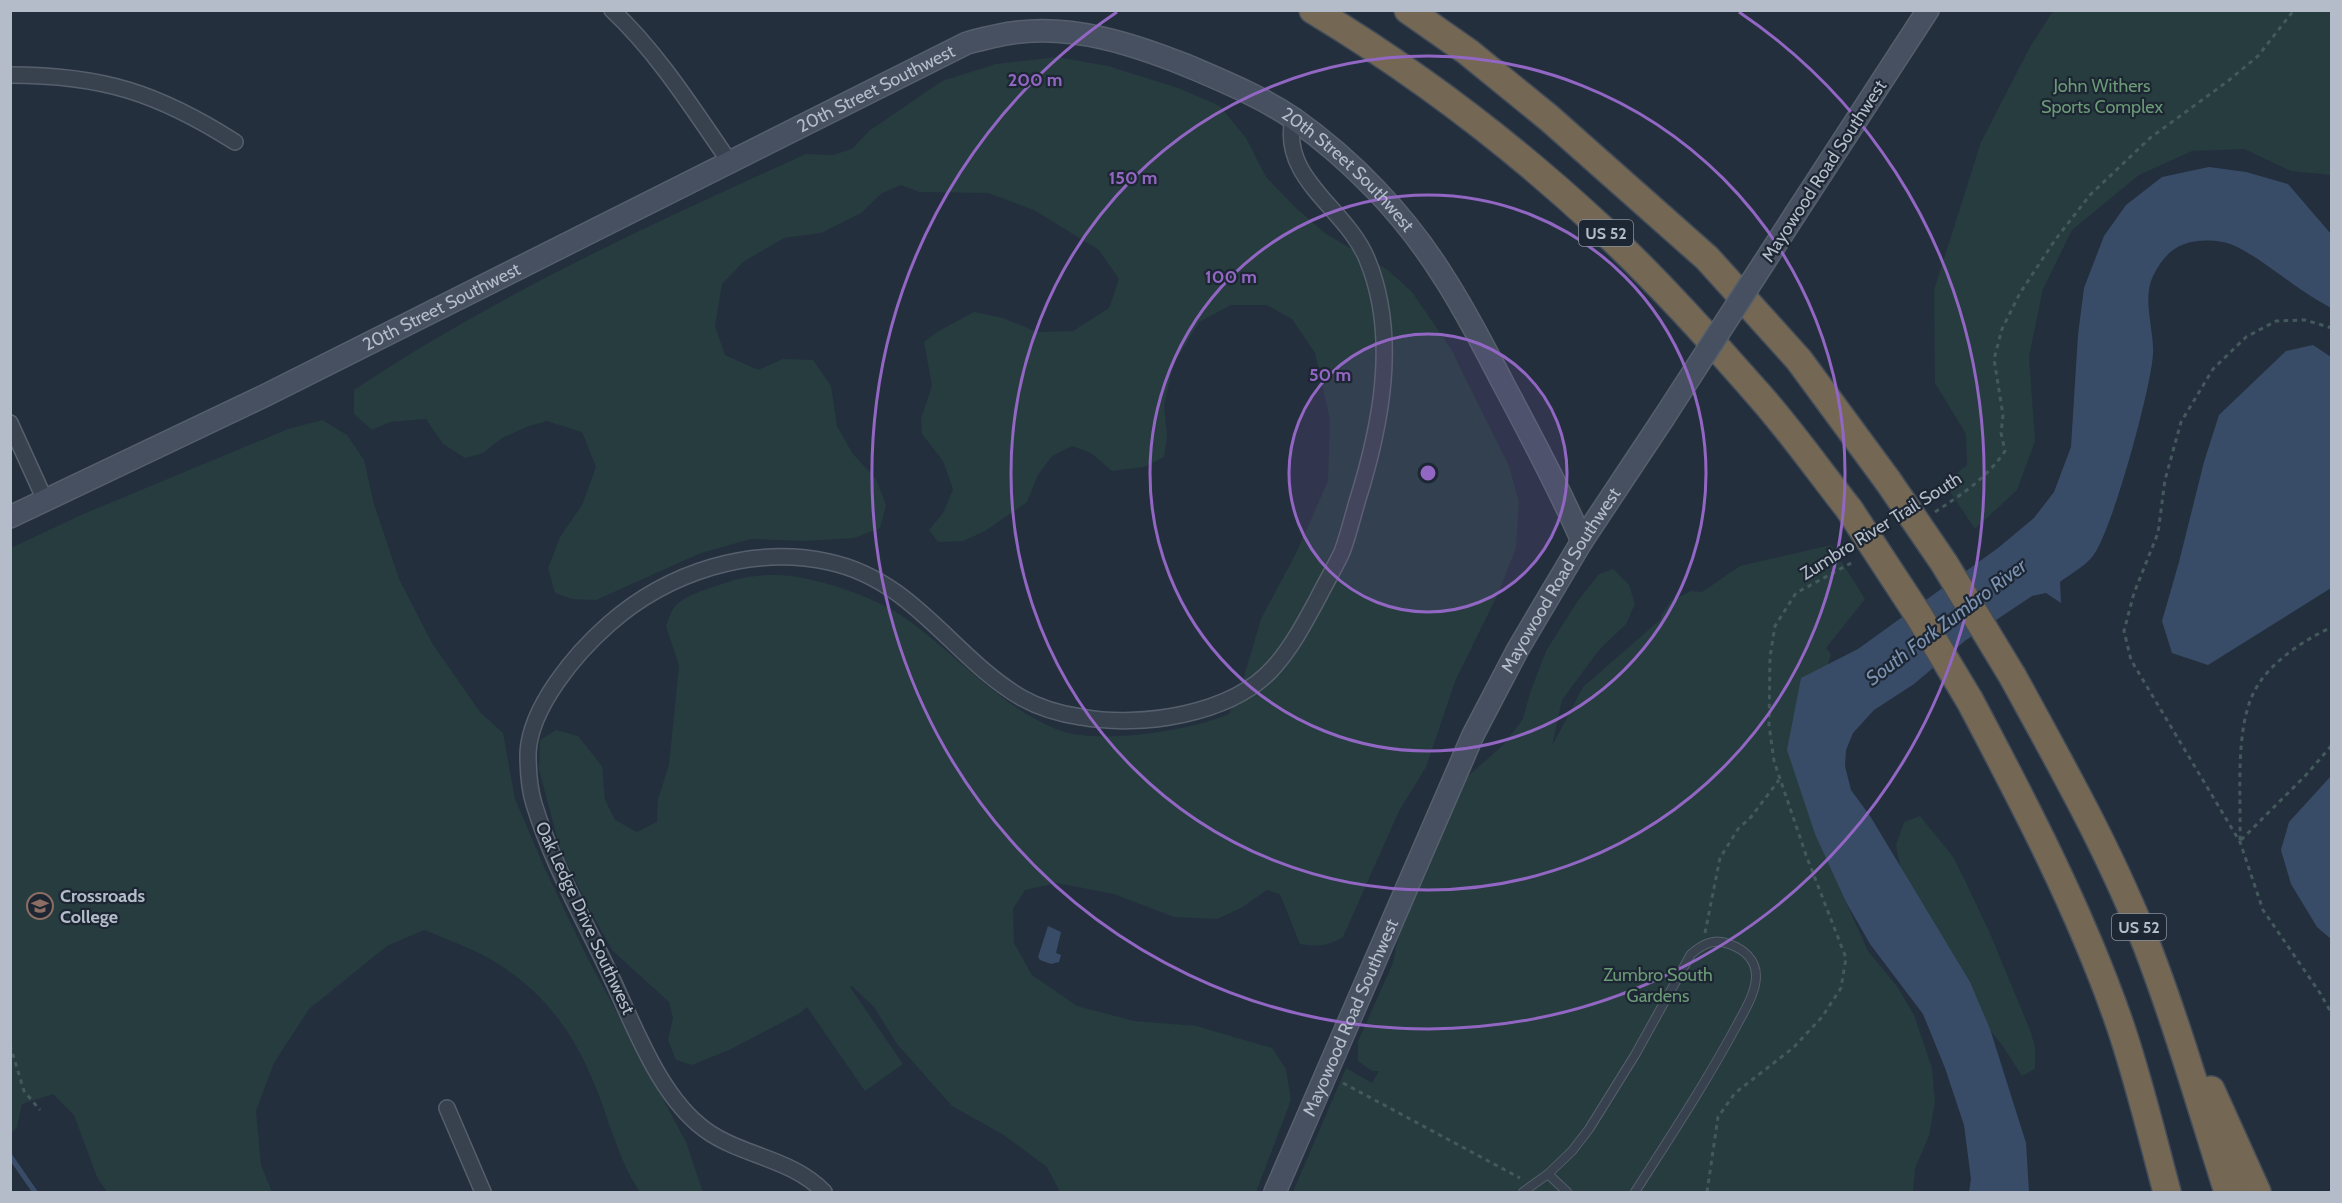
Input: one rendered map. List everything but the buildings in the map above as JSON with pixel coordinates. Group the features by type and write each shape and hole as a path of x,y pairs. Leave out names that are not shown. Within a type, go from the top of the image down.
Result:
{"highway":[{"name":"US 52","path":"1313,10 1424,84 1516,155 1599,226 1670,297 1761,396 1849,509 1919,616 1970,701 2033,822 2080,923 2119,1022 2167,1192"},
{"name":"US 52","path":"1408,10 1468,52 1549,118 1707,258 1799,360 1888,481 1944,563 2013,677 2085,811 2119,881 2147,946 2196,1088 2228,1192"},
{"path":"2147,946 2258,1192"},
{"path":"2147,1116 2160,1192"}],"street":[{"path":"612,10 692,107 729,161"},
{"name":"Mayowood Road Southwest","path":"1275,1192 1473,735 1518,649 1582,541 1928,10"},
{"name":"20th Street Southwest","path":"10,517 266,395 967,43 1012,32 1056,32 1106,38 1156,53 1209,75 1293,118 1338,154 1380,195 1414,234 1443,275 1468,316 1561,492 1582,541"},
{"path":"10,75 46,75 87,79 125,88 197,117 235,142"},
{"name":"Oak Ledge Drive Southwest","path":"824,1192 799,1172 702,1129 677,1104 653,1064 546,842 531,796 528,747 543,704 571,661 610,623 648,595 691,573 740,559 787,556 832,562 875,578 910,603 1000,683 1024,699 1054,711 1086,718 1134,720 1174,715 1215,705 1257,684 1277,664 1303,625 1342,552 1367,471 1383,397 1385,360 1380,303 1368,261 1341,218 1308,182 1295,160 1289,136 1293,118"},
{"path":"10,423 45,500"},
{"path":"447,1108 483,1192"}],"lane":[{"path":"1523,1192 1548,1174 1572,1151 1589,1129 1635,1055 1691,954 1703,944 1724,942 1746,953 1753,962 1756,975 1754,987 1725,1047 1635,1192"},
{"path":"1548,1174 1567,1192"}],"path":[{"name":"Zumbro River Trail South","path":"1931,514 1960,496 1987,474 2005,451 2001,433 2003,415 1994,359 2002,329 2020,293 2055,240 2090,195 2150,138 2258,56 2294,10"},
{"path":"2331,328 2305,320 2276,321 2246,337 2213,369 2181,422 2165,480 2158,532 2134,593 2124,630 2131,660 2240,842 2264,910 2320,993 2331,1014"},
{"name":"Zumbro River Trail South","path":"1707,1192 1718,1117 1735,1093 1770,1067 1822,1017 1841,988 1846,958 1806,855 1774,761 1769,725 1770,657 1775,626 1796,593 1864,556"},
{"path":"2240,842 2242,728 2253,694 2271,669 2308,638 2331,627"},
{"path":"2240,842 2306,775 2331,745"},
{"path":"1703,944 1720,858 1738,829 1751,817 1779,780"},
{"path":"10,1045 24,1091 40,1110"},
{"path":"1325,1073 1532,1185"}],"green space":[{"name":"John Withers Sports Complex","path":"2053,11 2331,11 2331,175 2291,171 2244,149 2192,151 2139,175 2072,230 2043,289 2029,356 2035,441 2017,490 1975,529 1944,483 1967,465 1966,434 1935,383 1934,290 1981,142 2030,47"},
{"path":"1057,57 1108,66 1178,88 1220,106 1246,138 1266,177 1295,207 1326,234 1388,270 1412,292 1451,349 1509,466 1519,502 1516,548 1497,596 1456,679 1426,767 1399,811 1343,937 1322,945 1300,944 1280,894 1267,890 1241,908 1217,919 1174,917 1114,894 1057,883 1025,890 1013,909 1014,943 1032,975 1077,1006 1134,1021 1196,1026 1272,1048 1286,1069 1291,1100 1256,1192 1060,1192 1047,1167 1004,1135 952,1106 897,1044 874,1007 852,986 850,987 903,1064 865,1091 807,1007 800,1013 731,1049 692,1065 676,1060 668,1040 673,1018 669,1002 613,951 561,852 539,770 540,740 556,730 578,736 602,766 605,800 615,820 637,832 657,822 658,799 669,765 679,666 666,626 671,613 683,599 697,593 733,580 770,575 822,582 866,597 892,610 921,630 1014,706 1056,729 1073,734 1094,736 1142,734 1191,726 1229,714 1244,677 1261,619 1296,553 1328,481 1330,420 1315,353 1292,319 1267,305 1231,305 1199,322 1173,365 1164,405 1167,436 1164,457 1144,467 1112,471 1091,453 1072,446 1052,456 1038,475 1027,502 985,531 963,541 938,542 929,530 943,513 953,489 943,461 922,434 921,419 932,386 924,342 937,332 974,312 1003,318 1037,332 1073,331 1109,308 1119,279 1099,250 1034,210 988,193 919,192 901,185 882,193 861,213 821,233 784,238 743,262 722,284 715,326 725,355 758,370 783,359 813,360 831,386 837,426 852,453 876,479 886,505 880,528 854,538 805,541 751,539 701,553 596,600 572,599 555,593 548,568 560,537 582,505 596,467 582,432 547,421 502,438 483,453 465,458 443,444 426,419 390,422 372,430 354,414 354,390 408,355 519,292 632,234 806,154 833,155 852,149 869,131 942,81 996,64"},
{"path":"322,420 347,435 364,460 374,504 399,579 432,643 480,712 503,733 515,799 545,869 586,955 686,1142 703,1192 640,1192 621,1155 587,1066 565,1028 552,1011 521,980 503,967 483,955 424,930 387,946 309,1009 274,1063 256,1111 261,1165 272,1192 107,1192 97,1177 74,1115 53,1094 22,1104 17,1127 11,1134 11,548 81,515 288,429"},
{"name":"Zumbro South Gardens","path":"1831,545 1865,599 1826,648 1831,654 1823,683 1840,889 1868,951 1896,985 1914,1015 1932,1068 1935,1102 1929,1136 1915,1168 1913,1192 1293,1192 1346,1068 1372,1083 1379,1071 1372,1071 1358,1061 1358,1041 1393,963 1400,928 1466,778 1503,745 1523,719 1546,651 1577,602 1599,574 1613,569 1629,585 1635,604 1626,624 1599,650 1562,700 1552,746 1583,687 1661,619 1661,615 1671,601 1691,591 1702,592 1740,566"},
{"path":"1920,816 1954,858 1989,931 2030,1030 2035,1047 2035,1069 2022,1076 2002,1045 1972,1008 1904,885 1896,845 1904,822"}],"water":[{"name":"South Fork Zumbro River","path":"2209,167 2246,172 2288,184 2331,234 2331,308 2231,244 2211,241 2190,242 2173,250 2165,257 2153,276 2148,294 2153,353 2146,395 2119,492 2100,544 2092,557 2060,582 2061,603 2046,593 2032,596 1966,640 1914,684 1874,710 1853,733 1846,750 1845,766 1851,790 1870,816 1970,982 1990,1029 2026,1143 2029,1192 1969,1192 1971,1179 1964,1125 1945,1068 1923,1014 1870,944 1846,902 1815,834 1787,750 1801,678 1858,649 1998,548 2034,518 2054,492 2071,447 2078,335 2084,288 2104,236 2126,205 2162,177"},
{"path":"2313,345 2331,357 2331,588 2208,665 2172,653 2162,621 2204,462 2219,415 2286,351"},
{"path":"2331,776 2331,939 2317,927 2291,884 2281,850 2289,822"},
{"path":"1048,926 1061,932 1056,953 1061,955 1059,962 1051,964 1038,957"}],"waterway":[{"path":"10,1156 35,1192"}],"place":[{"name":"Crossroads College","path":"40,906"}]}
